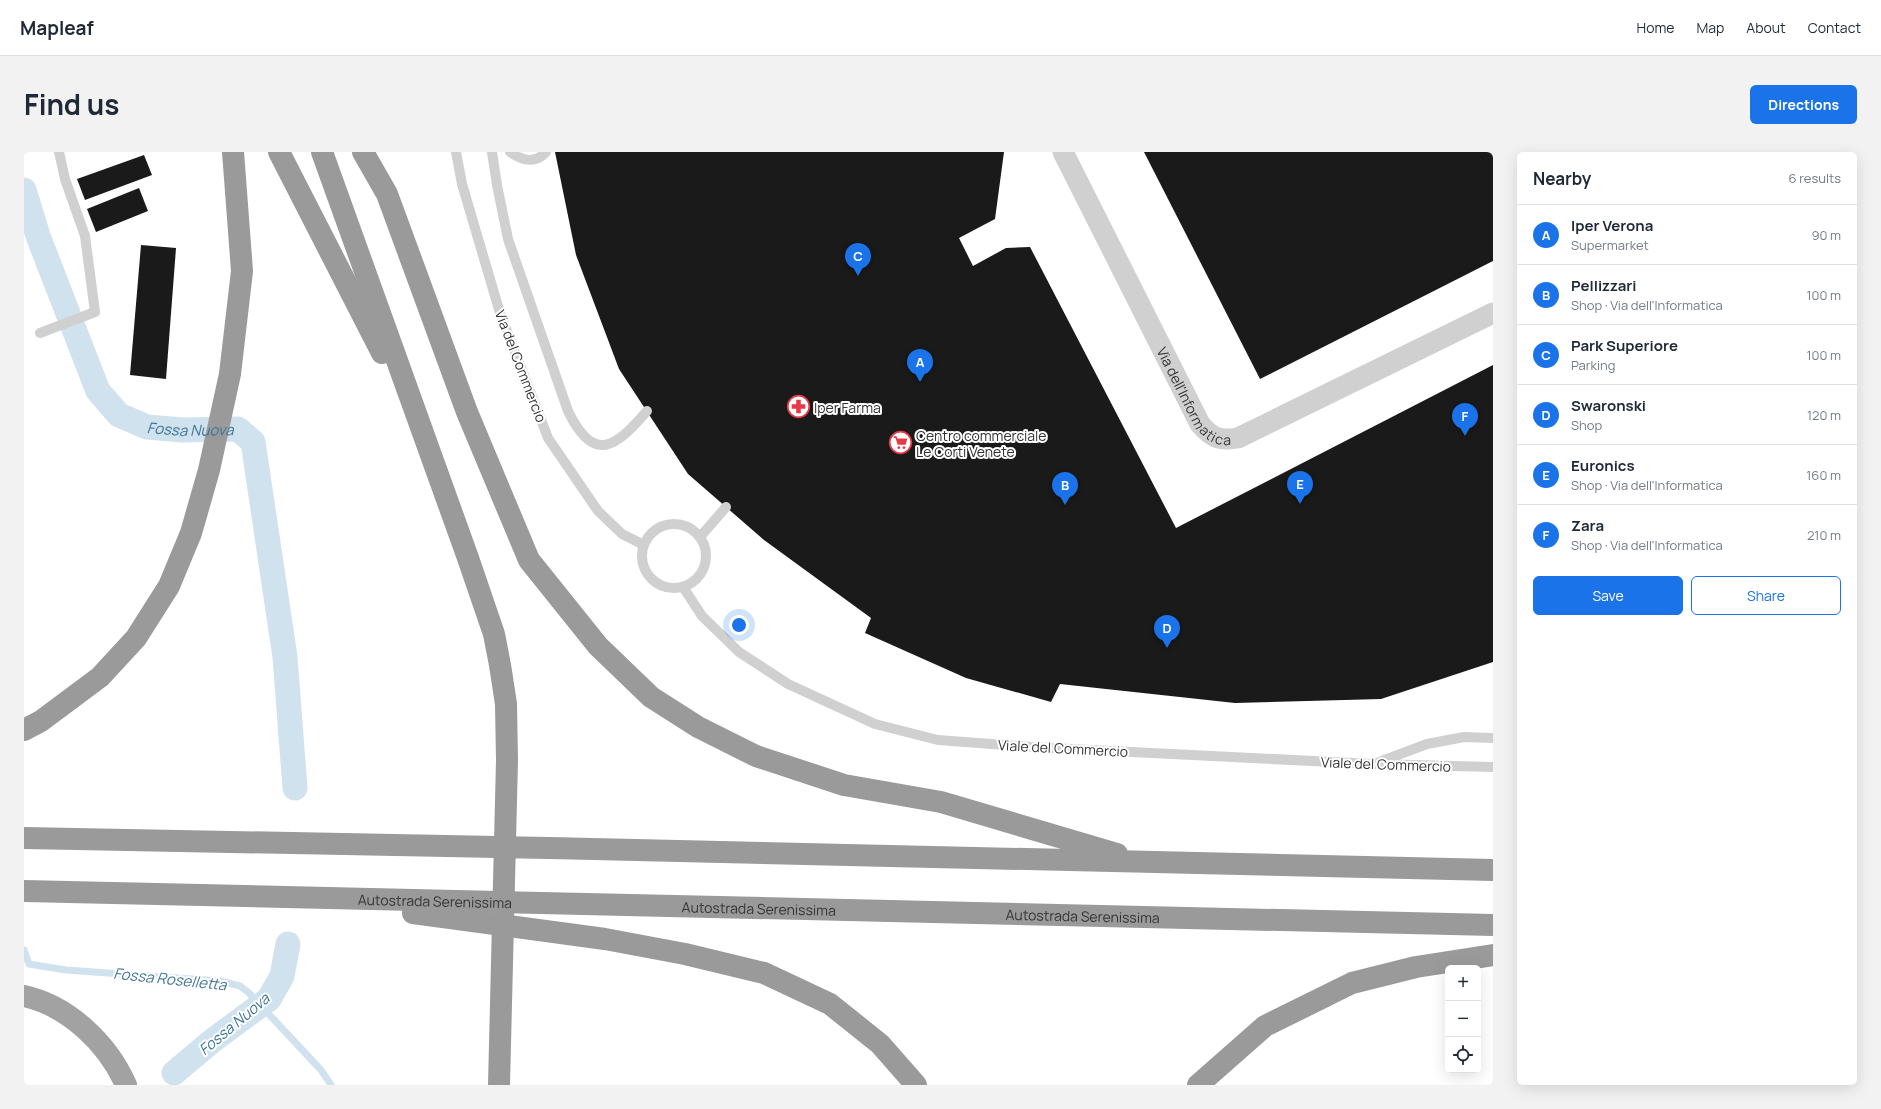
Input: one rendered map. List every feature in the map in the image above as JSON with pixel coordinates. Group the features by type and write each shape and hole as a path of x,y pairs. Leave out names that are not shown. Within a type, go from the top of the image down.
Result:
{"highway":[{"path":"24,730 41,721 100,678 136,638 169,586 191,533 214,446 230,374 242,271 233,152"},
{"path":"279,152 427,441"},
{"path":"322,152 427,441 494,634 506,704 507,760 499,1085"},
{"path":"363,152 387,194 467,412 529,560 598,646 651,697 698,727 756,756 844,785 941,802 1147,862"},
{"path":"24,838 1493,870"},
{"name":"Autostrada Serenissima","path":"24,892 1493,925"},
{"path":"307,898 605,939 685,954 764,973 830,1004 880,1044 916,1085"},
{"path":"1198,1085 1265,1026 1352,983 1416,967 1493,955"},
{"path":"24,996 58,1011 83,1026 104,1048 126,1085"}],"street":[{"name":"Via dell'Informatica","path":"1063,152 1200,424 1208,434 1223,440 1238,438 1493,314"}],"lane":[{"name":"Via del Commercio","path":"456,152 462,184 500,314 548,438 598,511 622,534 644,545"},
{"path":"492,152 508,239 568,411 576,428 586,439 601,445 614,443 627,434 647,412"},
{"path":"510,152 530,161 540,159 546,152"},
{"path":"40,333 95,312 85,236 65,180 62,153"},
{"path":"700,537 726,507"},
{"path":"682,524 692,529 700,537 704,545 706,556 702,572 693,582 683,587 672,588 661,585 648,574 642,559 644,545 647,538 655,530 662,526 682,524"},
{"name":"Viale del Commercio","path":"683,587 702,616 739,652 788,684 882,726 938,740 1032,747 1373,764 1493,767"},
{"path":"1373,764 1427,744 1464,737 1493,738"}],"building":[{"name":"Centro commerciale Le Corti Venete","path":"555,152 1004,152 995,219 959,238 973,266 1006,248 1030,247 1176,528 1493,365 1493,662 1381,699 1235,703 1060,684 1051,702 966,678 865,633 871,618 764,540 688,474 619,369 576,255"},
{"path":"1144,152 1493,152 1493,261 1260,379"},
{"path":"144,155 152,175 85,200 77,179"},
{"path":"139,188 148,211 96,232 87,209"},
{"path":"141,245 176,248 166,379 130,375"}],"waterway":[{"name":"Fossa Nuova","path":"24,190 38,236 98,391 119,415 147,427 183,430 238,429 253,442 285,657 295,788"},
{"name":"Fossa Nuova","path":"174,1073 212,1041 269,999 282,976 288,944"},
{"name":"Fossa Roselletta","path":"24,950 29,964 66,970 220,981 240,986 249,993 321,1070 331,1085"}],"place":[{"name":"Park Superiore","path":"858,276"},
{"name":"Iper Verona","path":"920,382"},
{"name":"Iper Farma","path":"799,407"},
{"name":"Zara","path":"1465,436"},
{"name":"Centro commerciale Le Corti Venete","path":"900,443"},
{"name":"Euronics","path":"1300,504"},
{"name":"Pellizzari","path":"1065,505"},
{"name":"Swaronski","path":"1167,648"}]}
